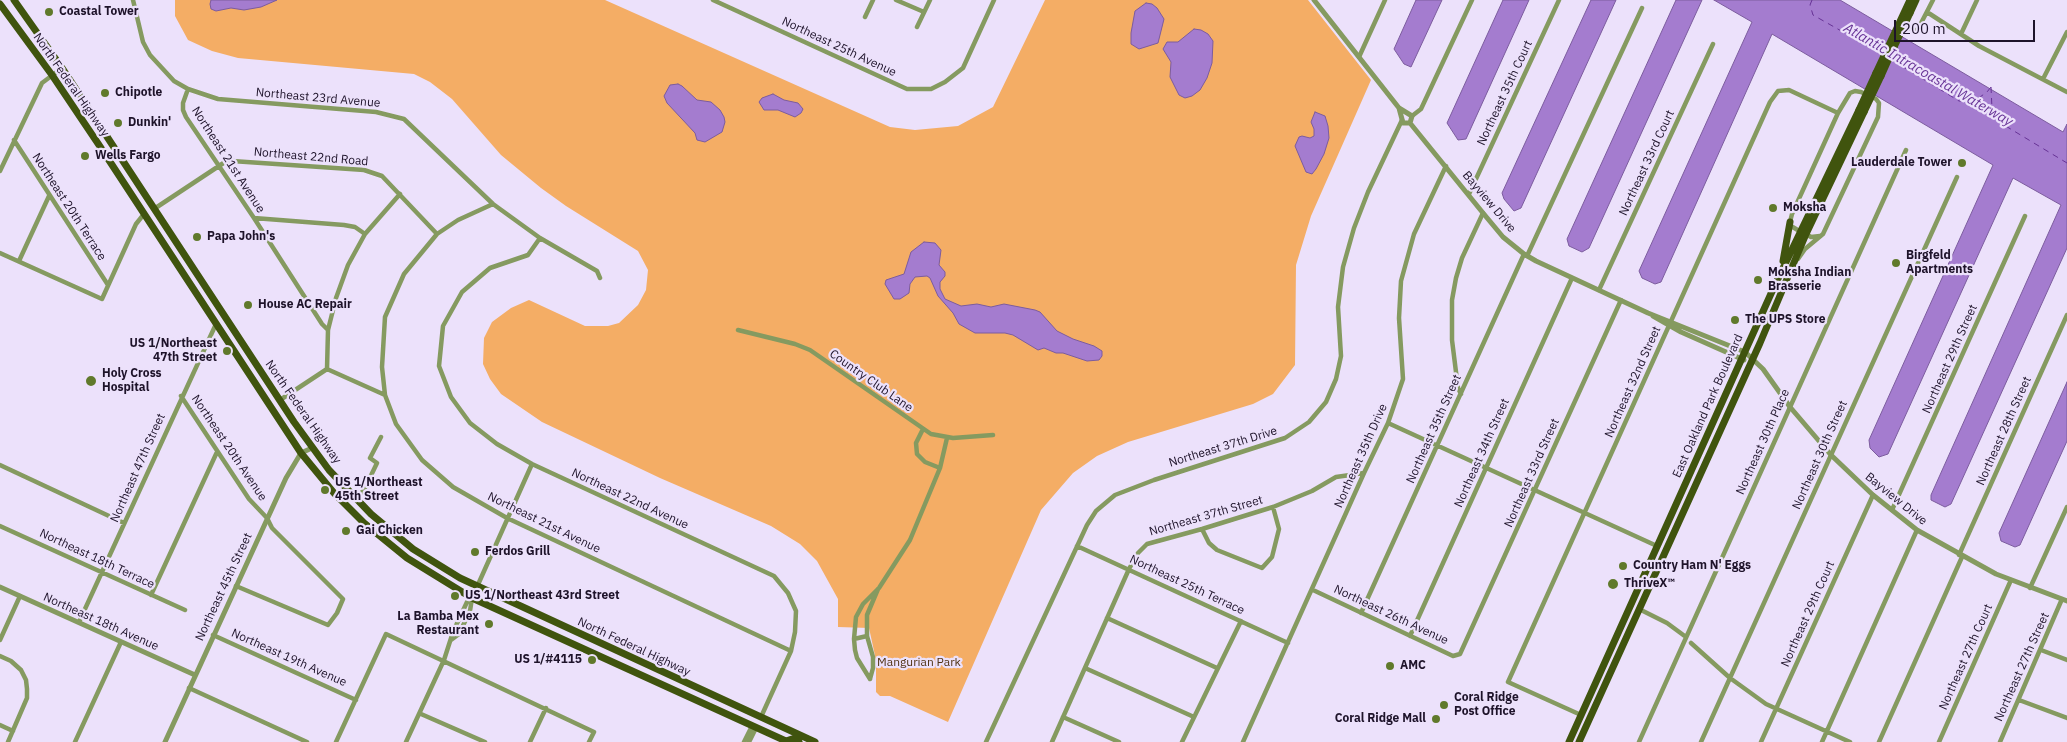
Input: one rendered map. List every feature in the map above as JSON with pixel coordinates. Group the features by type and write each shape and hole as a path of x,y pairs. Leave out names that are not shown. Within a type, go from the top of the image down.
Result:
{"main road":[{"name":"North Federal Highway","path":"14,0 62,68 312,448 355,499 388,530 428,559 477,587 815,742"},
{"name":"East Oakland Park Boulevard","path":"1569,742 1774,287 1804,233 1862,111 1907,12 1910,0"},
{"name":"East Oakland Park Boulevard","path":"1907,12 1916,0"},
{"name":"North Federal Highway","path":"0,4 52,75 99,145 301,453 346,506 382,538 423,569 472,598 787,742"},
{"path":"0,12 8,15"},
{"path":"99,145 116,150"},
{"path":"132,195 154,209"},
{"path":"144,214 166,226"},
{"path":"1774,287 1786,251 1790,222"},
{"name":"East Oakland Park Boulevard","path":"1579,742 1752,360 1804,233"},
{"path":"262,394 280,400"},
{"path":"1659,542 1666,550"},
{"path":"1659,542 1662,560"},
{"path":"550,633 556,628 564,627"},
{"path":"672,689 692,686"},
{"path":"1587,702 1588,709 1592,714"},
{"path":"1581,715 1584,717 1586,727"},
{"path":"741,721 757,720 761,717"},
{"path":"787,742 792,739 799,742"}],"street":[{"path":"133,0 143,42 150,55 174,81 188,89"},
{"name":"Northeast 25th Avenue","path":"713,0 907,89 931,89 957,74 963,68 994,0"},
{"path":"866,16 873,0"},
{"path":"896,0 924,12"},
{"path":"917,27 930,0"},
{"name":"Bayview Drive","path":"1314,0 1360,57 1406,119 1483,213 1503,236 1526,255 1670,323 1741,360 1752,360"},
{"path":"1360,57 1385,0"},
{"name":"Northeast 37th Drive","path":"986,742 1077,546 1096,511 1115,495 1154,480 1282,440 1309,422 1326,402 1336,379 1341,356 1338,306 1343,267 1354,228 1395,133 1406,119 1420,109 1472,0"},
{"name":"Northeast 35th Court","path":"1468,194 1559,0"},
{"path":"1898,27 1904,32 1915,31 1933,0"},
{"path":"1961,34 1977,0"},
{"name":"Northeast 35th Street","path":"1362,613 1461,394 1642,8"},
{"path":"1927,12 1979,46 2067,92"},
{"path":"2043,79 2067,32"},
{"name":"Northeast 33rd Court","path":"1599,290 1713,44"},
{"path":"0,171 42,83 62,68"},
{"name":"Northeast 21st Avenue","path":"188,89 183,110 322,324 328,330"},
{"name":"Northeast 23rd Avenue","path":"188,89 218,99 376,112 404,119 493,204 540,238 597,272 600,278"},
{"name":"Northeast 32nd Street","path":"1581,715 1508,682 1770,102 1778,91 1789,90 1838,114"},
{"path":"1792,266 1805,249 1822,235 1878,117 1879,103 1869,96 1856,91 1850,93 1838,114 1790,222 1793,229 1811,237 1822,235"},
{"name":"Northeast 20th Terrace","path":"14,140 108,285"},
{"name":"Northeast 30th Place","path":"1638,742 1906,150"},
{"name":"Northeast 22nd Road","path":"218,166 232,161 364,170 382,176 437,234"},
{"path":"154,209 218,166"},
{"name":"Northeast 35th Drive","path":"1243,742 1388,423 1403,379 1399,318 1401,281 1414,234 1446,166"},
{"name":"Northeast 30th Street","path":"1701,742 1957,177"},
{"path":"328,369 328,330 336,298 348,264 365,234 400,194"},
{"path":"19,261 49,196"},
{"name":"Northeast 21st Avenue","path":"493,204 458,220 437,234 404,274 385,317 382,367 385,395 396,424 422,460 453,487 507,518 791,651"},
{"path":"1461,394 1458,388 1452,340 1452,300 1462,258 1483,213"},
{"path":"0,252 102,299 136,224 144,214"},
{"name":"Northeast 29th Street","path":"1892,510 2026,216"},
{"path":"254,218 344,224 355,227 365,234"},
{"name":"Northeast 22nd Avenue","path":"540,238 528,255 490,268 462,292 443,326 439,366 451,397 470,423 497,444 532,464 774,576 788,593 796,610 795,632 791,651 761,717"},
{"name":"Northeast 34th Street","path":"1410,636 1572,278"},
{"name":"Northeast 33rd Street","path":"1460,654 1621,300"},
{"name":"Northeast 28th Street","path":"1879,742 2067,315"},
{"name":"Northeast 47th Street","path":"79,622 216,323"},
{"name":"Bayview Drive","path":"1670,323 1745,352 1762,369 1790,408 1831,455 1873,495 1917,530 1961,556 2011,580 2064,600"},
{"name":"Country Club Lane","path":"738,330 795,344 810,350 923,429 947,438 993,435"},
{"path":"280,400 328,369"},
{"path":"328,369 385,395"},
{"name":"Northeast 20th Avenue","path":"181,396 249,499 267,518 272,528 343,599 338,613 328,625 236,586"},
{"path":"1388,423 1585,512 1659,542"},
{"path":"923,429 916,443 918,454 925,462 940,468"},
{"path":"355,499 364,490 377,463 370,458 381,437"},
{"path":"879,588 863,604 856,617 854,639 857,658 870,679 873,657 867,636 867,615 879,588 910,540 940,468 947,438"},
{"path":"301,453 312,448"},
{"path":"151,595 217,452"},
{"name":"Northeast 45th Street","path":"167,741 189,688 267,518 286,478 301,453"},
{"path":"406,742 421,714 467,602 472,598 532,464"},
{"path":"0,465 124,523"},
{"name":"Northeast 37th Street","path":"1052,742 1129,568 1138,553 1147,544 1273,507 1312,491 1336,477 1364,473"},
{"name":"Northeast 29th Court","path":"1761,742 1873,495"},
{"path":"2030,588 2067,506"},
{"path":"1202,529 1209,543 1217,550 1262,568 1272,557 1279,529 1273,507"},
{"name":"Northeast 18th Terrace","path":"0,526 185,610"},
{"path":"382,538 388,530"},
{"path":"1822,742 1917,530"},
{"name":"Northeast 25th Terrace","path":"1077,546 1129,568 1288,643"},
{"name":"Northeast 27th Court","path":"1939,742 2011,580"},
{"name":"Northeast 18th Avenue","path":"0,587 195,675"},
{"name":"Northeast 26th Avenue","path":"1313,590 1454,656 1460,654"},
{"path":"0,640 20,596"},
{"name":"Northeast 27th Street","path":"2000,742 2064,600"},
{"path":"1639,609 1668,623 1686,637"},
{"path":"1108,618 1217,668"},
{"path":"1182,742 1217,668 1242,621"},
{"path":"336,742 386,634 594,732 589,742"},
{"name":"Northeast 19th Avenue","path":"213,635 356,700"},
{"path":"854,639 867,636"},
{"path":"75,742 121,642"},
{"path":"1692,643 1730,678 1776,709 1850,742"},
{"path":"2041,650 2067,660"},
{"path":"0,656 11,661 21,670 26,680 27,689 27,698 8,742"},
{"path":"1085,668 1194,717"},
{"path":"189,688 307,742"},
{"path":"2019,700 2067,718"},
{"path":"530,742 546,708"},
{"path":"421,714 486,742"},
{"path":"1063,718 1119,742"},
{"path":"0,725 13,731"},
{"path":"744,742 754,727"},
{"path":"749,742 754,727"}],"green space":[{"name":"Mangurian Park","path":"175,0 605,0 890,127 915,130 958,126 993,107 1045,0 1308,0 1371,80 1311,216 1296,265 1295,365 1273,394 1253,404 1128,442 1097,456 1073,473 1041,510 948,722 890,696 880,696 876,692 876,660 869,628 838,627 838,599 817,561 800,544 771,526 660,478 542,422 501,394 490,379 483,364 484,338 492,322 511,308 529,300 585,326 608,326 619,323 638,305 646,290 648,270 638,251 541,188 501,155 452,99 430,82 414,74 238,58 212,51 188,40 175,16"}],"water":[{"path":"211,0 277,0 261,7 244,10 231,8 216,11 211,9"},
{"path":"1416,0 1442,0 1411,67 1404,64 1394,49"},
{"path":"1503,0 1529,0 1466,139 1458,140 1447,123"},
{"path":"1591,0 1616,0 1521,208 1514,211 1504,199 1502,193"},
{"path":"1676,0 1702,0 1589,248 1582,252 1569,246 1567,239"},
{"name":"Atlantic Intracoastal Waterway","path":"1714,0 1840,0 2063,132 2067,124 2067,248 1951,504 1945,507 1931,500 1931,495 2061,205 2013,178 1888,454 1879,457 1870,448 1869,440 1993,165 1772,34 1661,282 1655,284 1642,278 1639,271 1752,22"},
{"path":"1146,3 1152,4 1157,8 1164,19 1158,43 1139,49 1131,44 1131,33 1135,11"},
{"path":"1194,29 1208,34 1213,41 1212,63 1207,78 1200,90 1192,96 1185,98 1179,95 1170,77 1171,62 1163,49 1167,42 1178,42"},
{"path":"678,84 697,100 711,102 720,110 725,122 722,132 705,142 697,140 695,133 667,103 664,96 670,85"},
{"path":"773,94 784,100 798,103 803,109 801,113 795,117 778,110 764,110 759,102 762,98"},
{"path":"1315,112 1325,116 1329,138 1324,154 1312,174 1306,172 1295,146 1299,137 1310,138 1314,136 1311,122"},
{"path":"924,242 935,243 941,250 939,265 945,272 945,276 940,282 940,289 945,299 961,306 977,304 991,307 1004,304 1035,310 1040,312 1057,331 1094,346 1102,351 1102,356 1099,360 1087,361 1044,348 1038,350 1013,335 1005,333 975,333 959,324 953,313 938,296 930,278 927,276 915,277 910,284 909,293 900,299 894,299 885,284 886,280 904,274 911,252"},
{"path":"2067,382 2067,441 2020,545 2015,547 2001,541 1999,533"}],"ferry route":[{"path":"1812,0 1810,5 1813,15 1882,54"},
{"path":"1892,60 1959,101 1973,102 1991,87"},
{"path":"1991,87 1992,109 2004,125 2067,163"}],"place":[{"name":"Coastal Tower","path":"49,12"},
{"name":"Chipotle","path":"105,93"},
{"name":"Dunkin'","path":"118,123"},
{"name":"Wells Fargo","path":"85,156"},
{"name":"Lauderdale Tower","path":"1962,163"},
{"name":"Moksha","path":"1773,208"},
{"name":"Papa John's","path":"197,237"},
{"name":"Birgfeld Apartments","path":"1896,263"},
{"name":"Moksha Indian Brasserie","path":"1758,280"},
{"name":"House AC Repair","path":"248,305"},
{"name":"The UPS Store","path":"1735,320"},
{"name":"US 1/Northeast 47th Street","path":"227,351"},
{"name":"Holy Cross Hospital","path":"91,381"},
{"name":"US 1/Northeast 45th Street","path":"325,490"},
{"name":"Gai Chicken","path":"346,531"},
{"name":"Ferdos Grill","path":"475,552"},
{"name":"Country Ham N' Eggs","path":"1623,566"},
{"name":"ThriveX™","path":"1613,584"},
{"name":"US 1/Northeast 43rd Street","path":"455,596"},
{"name":"La Bamba Mex Restaurant","path":"489,624"},
{"name":"US 1/#4115","path":"592,660"},
{"name":"AMC","path":"1390,666"},
{"name":"Coral Ridge Post Office","path":"1444,705"},
{"name":"Coral Ridge Mall","path":"1436,719"}]}
